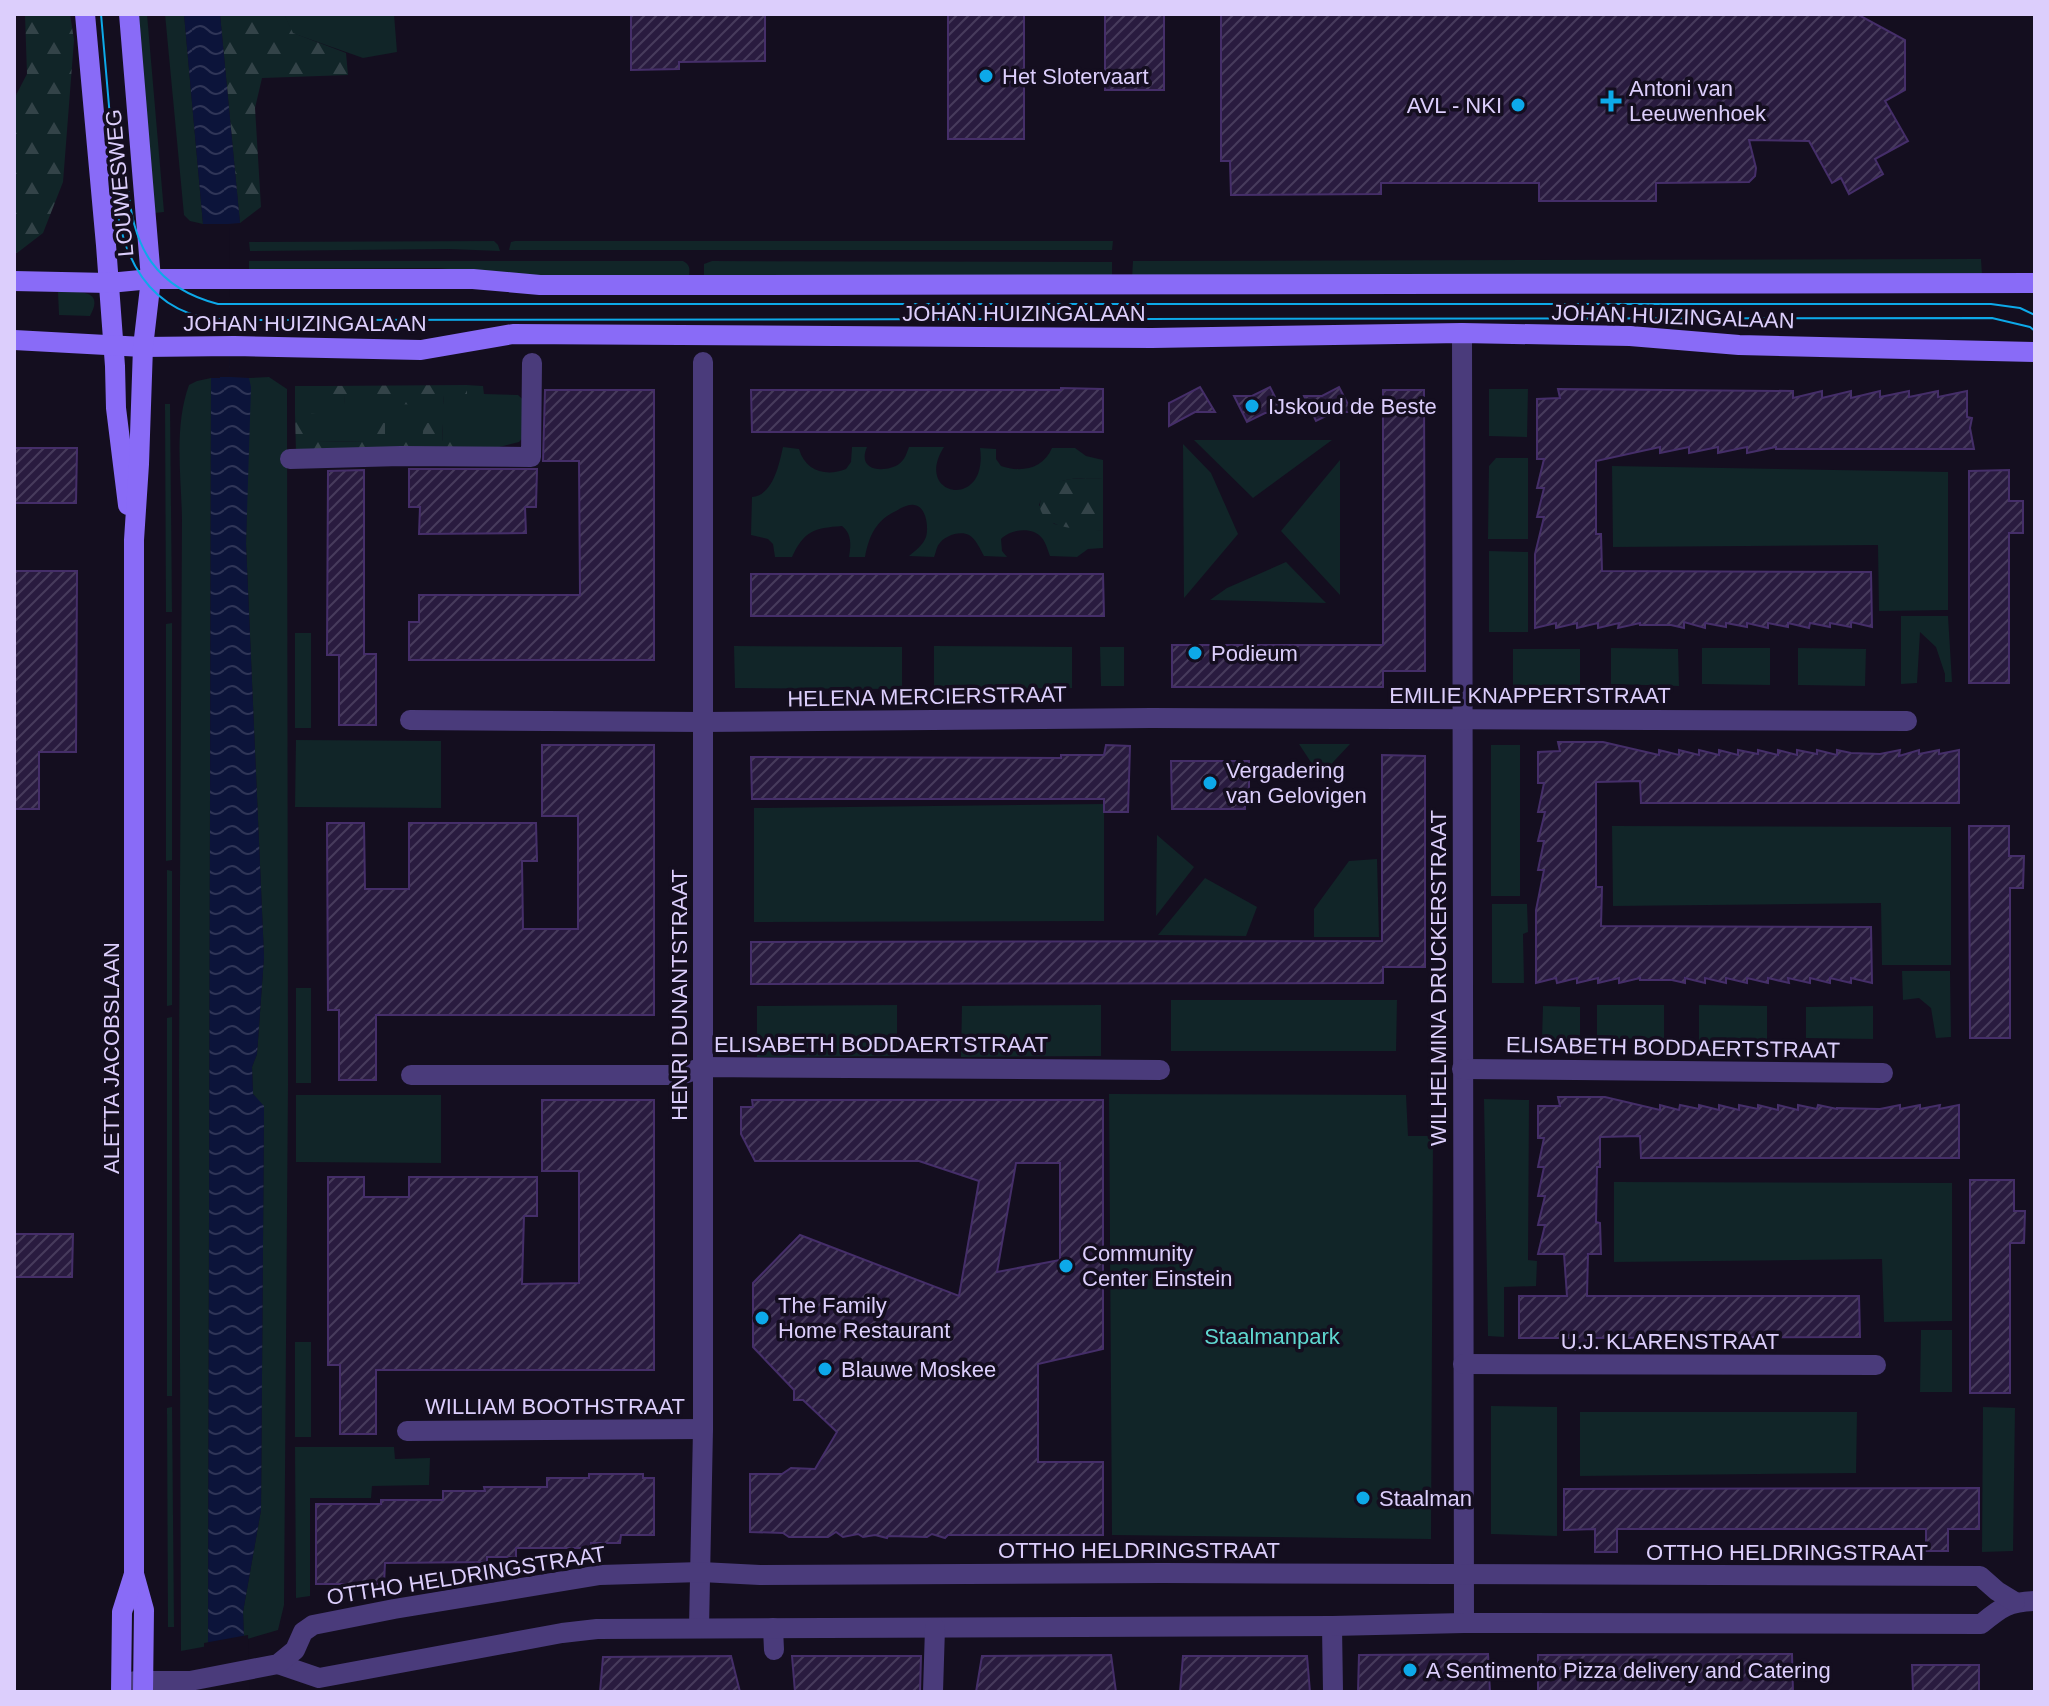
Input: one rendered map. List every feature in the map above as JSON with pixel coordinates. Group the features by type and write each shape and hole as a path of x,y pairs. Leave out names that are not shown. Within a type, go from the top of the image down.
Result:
{"main road":[{"name":"LOUWESWEG","path":"85,14 109,283"},
{"name":"LOUWESWEG","path":"129,14 151,279 143,347"},
{"name":"JOHAN HUIZINGALAAN","path":"14,281 109,283 151,279 473,279 540,285 2035,283"},
{"name":"ALETTA JACOBSLAAN","path":"109,283 121,461 134,540"},
{"name":"JOHAN HUIZINGALAAN","path":"14,340 143,347 421,350 513,334 1152,338 1462,333 1630,336 1739,345 2035,352"},
{"name":"ALETTA JACOBSLAAN","path":"136,1687 144,1610 134,1574 134,540 143,347"}],"street":[{"name":"WILHELMINA DRUCKERSTRAAT","path":"1462,333 1464,1623"},
{"name":"HENRI DUNANTSTRAAT","path":"699,1628 703,1429 703,362"},
{"path":"290,459 531,457 532,363"},
{"name":"EMILIE KNAPPERTSTRAAT","path":"1151,718 1907,721"},
{"name":"HELENA MERCIERSTRAAT","path":"410,720 703,722 1151,718"},
{"name":"ELISABETH BODDAERTSTRAAT","path":"411,1075 681,1075 703,1067 1160,1070"},
{"name":"ELISABETH BODDAERTSTRAAT","path":"1462,1069 1883,1073"},
{"name":"U.J. KLARENSTRAAT","path":"1463,1364 1876,1365"},
{"name":"WILLIAM BOOTHSTRAAT","path":"407,1431 703,1429"},
{"name":"OTTHO HELDRINGSTRAAT","path":"270,1665 295,1650 303,1632 313,1625 600,1575 701,1572 760,1575 1980,1576 1997,1591 2025,1601"},
{"name":"OTTHO HELDRINGSTRAAT","path":"270,1665 319,1678 597,1629 1464,1623 1981,1624 1996,1612 2025,1601"},
{"path":"1332,1626 1333,1692"},
{"path":"773,1628 774,1650"},
{"path":"933,1692 935,1628"},
{"path":"136,1687 190,1681 270,1665"}],"green space":[{"path":"25,14 70,14 74,40 63,182 43,233 14,253 14,99 27,74"},
{"path":"138,14 147,14 164,212 154,213"},
{"path":"165,14 184,14 203,224 190,221 184,215"},
{"path":"220,14 284,14 293,33 346,53 348,75 262,78 255,108 261,207 240,223"},
{"path":"284,14 394,14 397,52 363,58 292,33"},
{"path":"494,241 500,251 250,251 249,242"},
{"path":"1113,241 1112,250 509,250 511,242"},
{"path":"1981,259 1982,275 1132,278 1133,261"},
{"path":"249,261 683,261 688,265 689,276 540,278 438,268 249,269"},
{"path":"712,261 1112,262 1112,278 704,276 704,264"},
{"path":"58,292 80,292 92,296 94,307 90,316 59,315"},
{"path":"269,377 287,389 288,1084 284,1605 278,1630 244,1640 243,1612 261,1510 264,1107 253,1094 252,1067 257,1054 264,957 246,544 249,378"},
{"path":"211,378 208,1646 181,1651 180,451 181,417 189,385"},
{"path":"467,385 483,386 484,394 518,395 528,404 528,432 519,442 484,451 467,451 467,442 442,442 443,424 422,441 385,441 365,423 365,442 316,441 295,413 295,386 325,386 325,413 343,413 345,395 384,395 383,403 443,404 444,395 466,395"},
{"path":"467,385 467,395 444,395 443,405 383,404 383,395 345,395 344,413 325,413 325,386"},
{"path":"1489,389 1528,389 1527,437 1489,436"},
{"path":"165,404 170,404 172,612 166,612"},
{"path":"295,413 316,414 317,441 364,442 365,423 385,423 385,441 422,441 424,423 443,423 442,441 467,442 467,451 296,452"},
{"path":"1194,440 1332,440 1253,498"},
{"path":"1183,444 1211,473 1238,534 1184,598"},
{"path":"783,447 799,449 811,467 831,472 846,469 851,462 852,447 867,447 865,455 869,466 887,469 899,464 909,447 944,447 937,464 937,477 944,486 953,490 964,489 974,481 980,468 980,448 996,449 996,459 1001,466 1024,469 1043,461 1052,448 1075,448 1086,456 1103,460 1103,478 1057,483 1044,495 1039,505 1054,524 1103,531 1103,548 1088,549 1077,557 1050,556 1038,534 1022,530 1001,539 1002,551 1007,557 984,556 974,539 961,533 941,541 934,557 909,556 923,543 927,533 924,513 918,506 912,505 905,506 878,524 865,557 849,557 849,536 842,526 811,532 801,541 792,557 775,557 773,544 768,539 751,535 752,497 770,485"},
{"path":"1496,458 1528,458 1528,539 1488,539 1489,466"},
{"path":"1340,460 1340,595 1281,531"},
{"path":"1612,466 1948,472 1948,610 1879,611 1878,545 1613,547"},
{"path":"1103,478 1103,531 1059,525 1042,513 1040,504 1048,487 1064,480"},
{"path":"1489,551 1528,552 1528,632 1489,632"},
{"path":"1286,562 1326,603 1210,600 1227,588"},
{"path":"1901,616 1948,616 1952,682 1945,682 1936,647 1920,632 1917,683 1901,684"},
{"path":"172,623 172,860 166,861 166,624"},
{"path":"295,633 311,633 311,728 295,728"},
{"path":"734,646 902,647 902,689 735,688"},
{"path":"934,646 1072,647 1072,688 934,689"},
{"path":"1100,647 1124,647 1124,686 1101,686"},
{"path":"1611,648 1678,649 1679,686 1611,684"},
{"path":"1702,648 1770,648 1770,685 1702,684"},
{"path":"1798,648 1866,649 1865,686 1798,685"},
{"path":"1513,649 1580,649 1580,686 1513,685"},
{"path":"296,740 441,741 441,808 295,807"},
{"path":"1299,744 1350,744 1320,776"},
{"path":"1491,745 1520,745 1520,896 1491,896"},
{"path":"1104,804 1104,921 754,922 754,808"},
{"path":"1612,826 1951,827 1951,965 1882,965 1881,903 1613,906"},
{"path":"1157,835 1194,867 1156,916"},
{"path":"1377,859 1379,937 1314,937 1314,909 1349,861"},
{"path":"167,870 172,871 172,1005 167,1006"},
{"path":"1205,878 1257,907 1246,936 1158,935"},
{"path":"1492,904 1527,904 1528,932 1523,934 1524,983 1492,983"},
{"path":"1902,971 1950,971 1951,1037 1936,1038 1931,1008 1919,998 1903,1000"},
{"path":"296,988 311,988 311,1083 296,1083"},
{"path":"1171,1000 1397,1000 1396,1051 1171,1051"},
{"path":"897,1005 897,1056 757,1057 757,1006"},
{"path":"1101,1005 1101,1056 961,1057 962,1006"},
{"path":"1597,1005 1664,1005 1664,1038 1597,1039"},
{"path":"1699,1005 1767,1006 1767,1039 1699,1040"},
{"path":"1543,1006 1580,1007 1580,1039 1542,1039"},
{"path":"1873,1006 1873,1039 1806,1038 1806,1007"},
{"path":"172,1017 172,1396 167,1396 167,1018"},
{"name":"Staalmanpark","path":"1109,1094 1406,1095 1408,1136 1433,1136 1431,1539 1112,1535"},
{"path":"296,1095 441,1095 441,1163 296,1162"},
{"path":"1484,1099 1529,1100 1528,1260 1537,1261 1536,1286 1504,1287 1504,1337 1488,1336"},
{"path":"1614,1182 1952,1183 1952,1321 1884,1322 1882,1259 1614,1262"},
{"path":"1921,1330 1952,1330 1952,1392 1920,1392"},
{"path":"295,1342 311,1342 311,1437 295,1437"},
{"path":"1491,1406 1557,1407 1557,1536 1491,1534"},
{"path":"172,1407 174,1627 168,1627 167,1408"},
{"path":"1983,1407 2015,1408 2013,1551 1982,1552"},
{"path":"1580,1412 1857,1412 1856,1473 1580,1476"},
{"path":"295,1447 394,1447 395,1459 430,1458 429,1485 372,1486 371,1498 310,1498 310,1596 296,1598"}],"water":[{"path":"184,14 220,14 240,223 228,224 230,377 249,378 251,387 246,544 264,957 257,1054 252,1067 253,1094 264,1106 261,1510 243,1612 246,1692 208,1692 211,378 220,378 219,224 203,224"}],"pier":[{"path":"218,224 229,224 230,377 218,377"},
{"path":"248,1635 250,1692 204,1692 204,1643"}],"building":[{"path":"631,14 765,14 765,61 679,62 679,69 631,70"},
{"name":"Het Slotervaart","path":"948,14 1024,14 1024,139 948,139"},
{"path":"1105,14 1164,14 1164,90 1105,90"},
{"name":"Antoni van Leeuwenhoek","path":"1221,14 1857,14 1905,40 1905,90 1885,101 1908,141 1875,159 1883,174 1849,194 1841,178 1832,183 1809,141 1749,140 1756,168 1755,176 1749,182 1656,183 1656,201 1539,201 1539,183 1381,183 1381,194 1231,195 1230,161 1221,161"},
{"path":"1200,387 1215,412 1195,412 1169,426 1169,403"},
{"path":"1270,387 1283,413 1265,413 1247,422 1234,396 1252,396"},
{"path":"1339,387 1352,412 1334,412 1316,421 1304,396 1322,396"},
{"path":"1103,389 1103,432 752,432 751,390"},
{"path":"1558,389 1793,391 1793,398 1822,391 1822,398 1851,391 1851,398 1880,391 1880,397 1909,391 1909,397 1938,391 1938,397 1967,391 1967,417 1972,418 1970,428 1974,449 1776,447 1747,453 1747,447 1718,453 1718,447 1689,453 1689,447 1660,453 1660,447 1596,461 1596,534 1601,534 1602,571 1871,572 1872,627 1851,622 1851,627 1810,623 1809,628 1788,623 1788,627 1768,623 1768,628 1747,623 1747,627 1726,623 1726,627 1705,623 1705,628 1684,622 1684,628 1640,623 1618,628 1619,623 1598,628 1598,623 1577,628 1577,623 1556,628 1556,623 1535,628 1535,554 1544,517 1537,517 1544,488 1537,488 1544,459 1537,459 1537,399 1560,398"},
{"path":"545,390 654,390 654,660 409,660 409,622 419,622 419,595 580,595 579,461 543,461"},
{"path":"1383,390 1424,390 1425,671 1383,671 1383,687 1172,687 1172,645 1383,645"},
{"path":"14,448 77,448 76,503 14,503"},
{"path":"409,469 537,469 536,507 525,507 526,533 419,534 420,507 409,507"},
{"path":"364,470 364,654 376,654 376,725 339,725 339,655 327,655 328,471"},
{"path":"2009,470 2009,501 2023,501 2023,533 2009,533 2009,683 1969,683 1969,471"},
{"path":"14,571 77,571 76,752 39,752 39,809 14,809"},
{"path":"751,574 1103,574 1104,616 751,616"},
{"path":"1558,742 1603,742 1659,755 1659,750 1679,755 1679,750 1699,755 1699,750 1719,755 1719,750 1738,755 1738,750 1758,754 1758,750 1778,755 1778,750 1797,755 1797,750 1817,754 1817,750 1837,755 1837,750 1880,754 1900,750 1899,756 1919,750 1919,754 1939,750 1939,754 1959,750 1959,803 1641,803 1640,781 1596,782 1596,887 1602,887 1601,926 1871,927 1872,983 1851,978 1851,983 1830,978 1830,983 1810,978 1810,983 1788,978 1789,983 1768,978 1768,983 1747,978 1747,983 1726,978 1726,983 1705,978 1705,983 1685,978 1685,983 1640,978 1619,983 1619,978 1598,983 1598,978 1577,983 1577,978 1557,983 1556,978 1536,983 1536,910 1544,870 1538,870 1544,841 1538,841 1545,812 1538,812 1544,783 1538,783 1538,752 1560,751"},
{"path":"542,745 654,745 654,1015 376,1015 376,1080 339,1080 339,1010 328,1010 327,823 364,823 365,889 409,889 409,823 536,823 537,861 522,861 523,929 578,929 578,816 542,816"},
{"path":"1106,745 1130,746 1128,812 1104,812 1104,799 752,799 751,757 1061,758 1061,755 1104,755"},
{"path":"1382,755 1425,756 1425,967 1383,967 1383,983 751,984 751,942 1382,941"},
{"name":"Vergadering van Gelovigen","path":"1171,761 1249,761 1249,800 1245,801 1245,809 1172,809"},
{"path":"1969,826 2009,826 2009,856 2024,856 2023,888 2010,888 2010,1038 1970,1038"},
{"path":"1558,1097 1605,1097 1660,1110 1660,1105 1679,1110 1680,1105 1699,1109 1699,1105 1719,1110 1719,1105 1739,1110 1739,1105 1758,1109 1758,1105 1778,1110 1778,1105 1798,1110 1798,1105 1817,1109 1818,1105 1837,1109 1880,1109 1900,1105 1900,1109 1920,1105 1920,1109 1940,1105 1939,1109 1959,1105 1959,1158 1641,1158 1640,1136 1600,1137 1596,1222 1600,1223 1601,1254 1588,1254 1587,1296 1859,1296 1860,1337 1587,1338 1586,1350 1571,1350 1571,1338 1519,1338 1519,1296 1567,1296 1564,1254 1538,1254 1545,1225 1538,1225 1545,1196 1538,1196 1544,1167 1538,1167 1544,1138 1538,1138 1538,1106 1560,1106"},
{"path":"542,1100 654,1100 654,1370 376,1370 376,1434 340,1434 340,1365 328,1365 328,1177 364,1177 364,1197 409,1197 409,1177 537,1177 537,1216 524,1216 522,1284 579,1283 579,1171 542,1171"},
{"path":"752,1100 1103,1100 1103,1349 1038,1364 1038,1462 1103,1462 1103,1535 948,1535 945,1538 932,1534 927,1537 887,1538 858,1534 843,1537 836,1532 828,1537 789,1537 783,1533 750,1532 750,1474 782,1474 791,1468 815,1469 837,1432 803,1400 794,1400 794,1390 753,1347 753,1283 800,1235 959,1296 979,1181 919,1161 755,1161 741,1134 741,1107 753,1107","holes":["1016,1163 1060,1163 1060,1260 997,1272"]},
{"path":"1970,1180 2014,1180 2014,1211 2025,1211 2024,1243 2010,1243 2010,1393 1970,1393"},
{"path":"14,1234 73,1234 72,1277 14,1277"},
{"path":"589,1474 643,1474 643,1478 654,1478 654,1535 621,1535 620,1543 591,1543 591,1548 516,1548 516,1557 487,1557 487,1562 385,1563 384,1584 316,1584 316,1504 443,1500 443,1491 485,1491 484,1487 547,1487 547,1478 589,1478"},
{"path":"1979,1488 1979,1529 1948,1529 1948,1551 1926,1551 1926,1529 1617,1529 1617,1552 1595,1552 1595,1529 1564,1530 1564,1489"},
{"path":"1488,1654 1490,1692 1358,1692 1359,1655"},
{"path":"1792,1654 1793,1692 1538,1692 1538,1655"},
{"path":"1111,1655 1116,1692 976,1692 982,1656"},
{"path":"731,1656 740,1692 600,1692 603,1657"},
{"path":"792,1656 921,1656 920,1692 795,1692"},
{"path":"1183,1656 1307,1656 1310,1692 1180,1692"},
{"path":"1912,1665 1979,1665 1979,1692 1913,1692"}],"tram line":[{"path":"101,14 123,238 146,282 169,303 201,317 237,320 1992,318 2035,331"},
{"path":"128,187 135,229 152,262 178,288 218,304 1991,304 2020,308 2035,315"}],"place":[{"name":"Het Slotervaart","path":"986,76"},
{"name":"Antoni van Leeuwenhoek","path":"1611,101"},
{"name":"AVL - NKI","path":"1518,105"},
{"name":"IJskoud de Beste","path":"1252,406"},
{"name":"Podieum","path":"1195,653"},
{"name":"Vergadering van Gelovigen","path":"1210,783"},
{"name":"Community Center Einstein","path":"1066,1266"},
{"name":"The Family Home Restaurant","path":"762,1318"},
{"name":"Blauwe Moskee","path":"825,1369"},
{"name":"Staalman","path":"1363,1498"},
{"name":"A Sentimento Pizza delivery and Catering","path":"1410,1670"}]}
